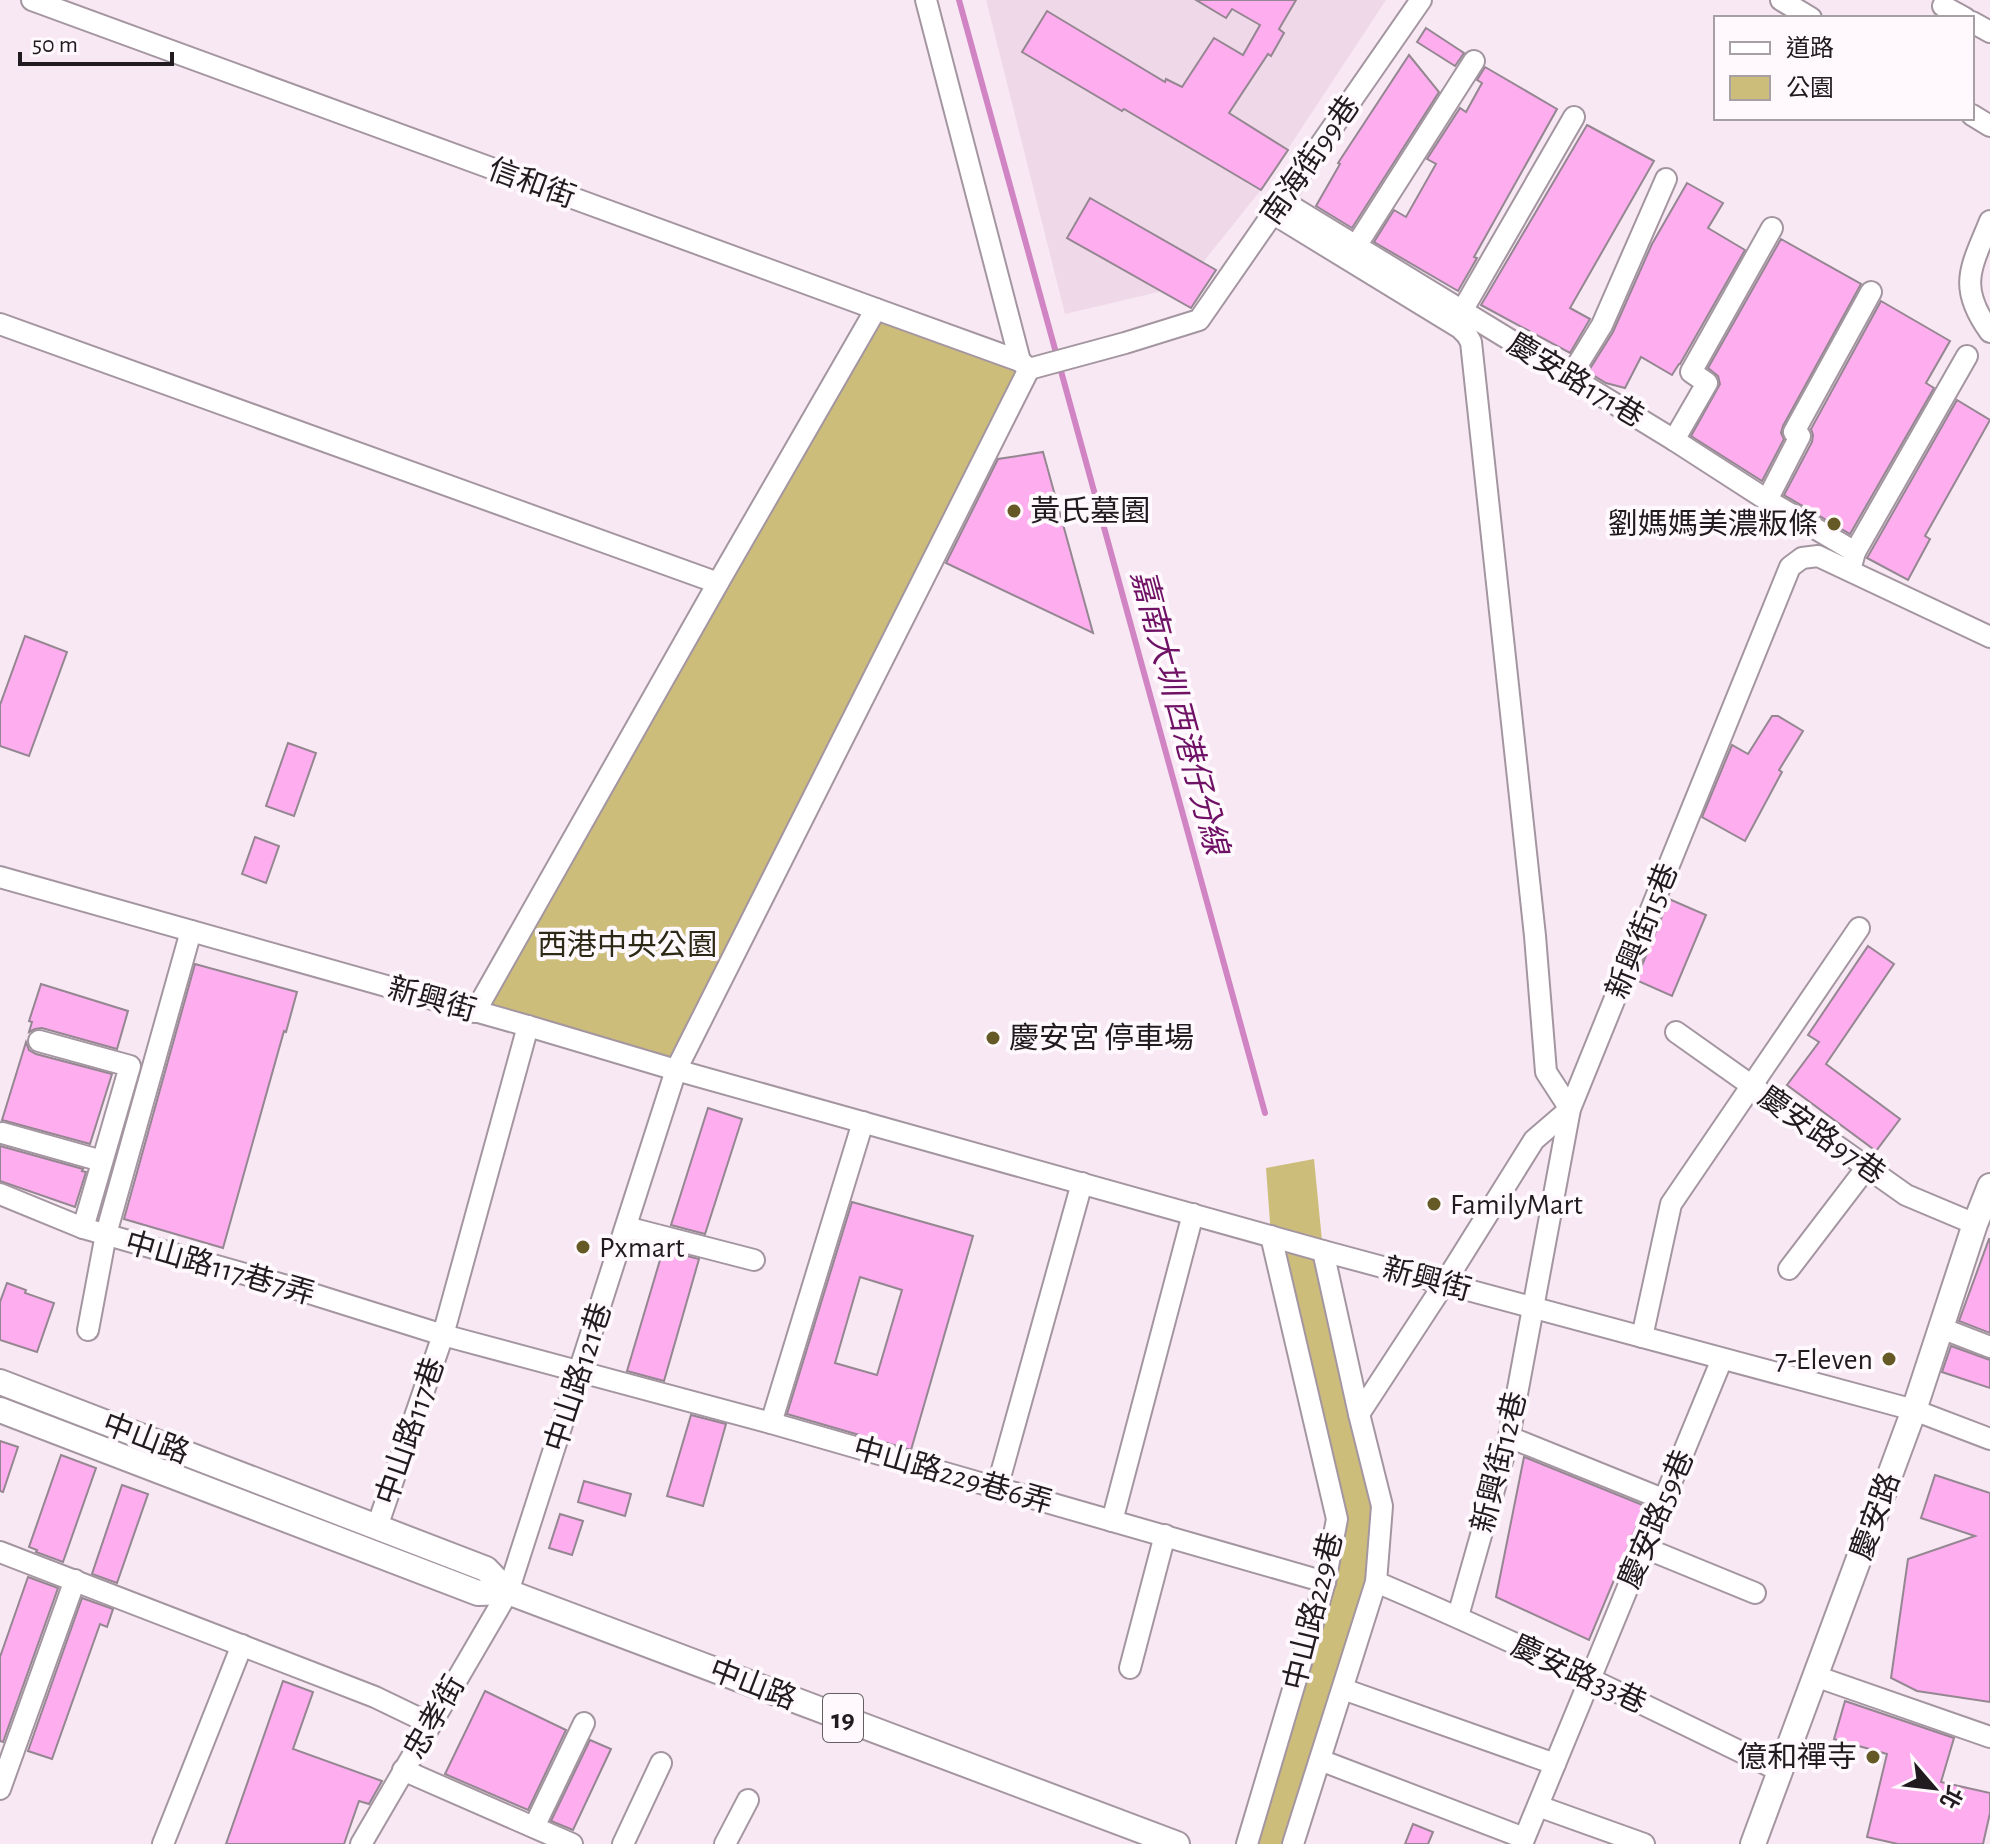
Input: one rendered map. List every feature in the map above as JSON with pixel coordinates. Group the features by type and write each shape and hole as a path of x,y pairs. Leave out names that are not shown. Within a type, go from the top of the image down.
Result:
{"main road":[{"name":"慶安路","path":"1753,1844 1914,1410 1975,1224 1990,1189"},
{"name":"中山路","path":"0,1382 486,1569 508,1592"},
{"path":"60,1433 70,1408"},
{"name":"中山路","path":"0,1410 478,1593 508,1592 1177,1844"}],"street":[{"name":"信和街","path":"32,0 1024,365"},
{"path":"926,0 1024,365"},
{"name":"南海街99巷","path":"1024,365 1079,355 1199,320 1421,0"},
{"path":"1781,0 1808,16"},
{"path":"1943,6 1961,16"},
{"path":"1356,246 1474,61"},
{"path":"1462,311 1574,117"},
{"path":"1570,377 1602,325 1666,179"},
{"path":"1277,207 1460,328 1471,342 1532,904 1546,1072 1570,1109 1534,1140 1359,1414"},
{"name":"慶安路171巷","path":"1277,207 1356,246 1674,440 1853,561 1990,637"},
{"path":"1990,221 1972,266 1969,291 1980,318 1990,332"},
{"path":"1674,440 1707,383 1691,372 1772,228"},
{"path":"1767,500 1800,436 1794,432 1871,292"},
{"path":"475,1012 876,309"},
{"path":"0,324 718,583"},
{"path":"1853,561 1967,356"},
{"name":"中山路121巷","path":"508,1592 676,1070 1024,365"},
{"name":"慶安路171巷","path":"1790,567 1802,558 1818,556 1853,561"},
{"name":"新興街15巷","path":"1532,1306 1570,1109 1790,567"},
{"name":"新興街","path":"0,877 1323,1251 1914,1410 1990,1439"},
{"path":"1642,1337 1671,1204 1859,928"},
{"path":"88,1330 106,1234 191,931"},
{"name":"中山路117巷","path":"377,1527 443,1335 528,1026"},
{"name":"慶安路97巷","path":"1676,1032 1906,1195 1975,1224"},
{"path":"39,1041 130,1066 83,1228"},
{"path":"771,1423 863,1122"},
{"path":"2,1133 102,1161"},
{"path":"1789,1269 1867,1167"},
{"path":"997,1488 1082,1183"},
{"name":"中山路117巷7弄","path":"0,1194 83,1228 287,1286 443,1335 580,1372"},
{"path":"1112,1521 1193,1214"},
{"path":"626,1227 754,1260"},
{"name":"中山路229巷","path":"1247,1844 1325,1582 1337,1519 1271,1236"},
{"path":"1293,1844 1376,1582 1382,1506 1323,1251"},
{"name":"新興街12巷","path":"1458,1616 1509,1437 1532,1306"},
{"path":"1941,1328 1990,1347"},
{"name":"慶安路59巷","path":"1523,1841 1722,1359"},
{"name":"中山路229巷6弄","path":"580,1372 771,1423 1325,1582"},
{"path":"1509,1437 1665,1500"},
{"path":"1130,1668 1165,1535"},
{"path":"1645,1548 1755,1593"},
{"path":"0,1552 375,1697 431,1724"},
{"path":"0,1789 75,1580"},
{"name":"慶安路33巷","path":"1376,1582 1458,1616 1780,1771"},
{"name":"忠孝街","path":"361,1844 508,1592"},
{"path":"163,1844 242,1645"},
{"path":"1815,1676 1990,1737"},
{"path":"1343,1689 1555,1764"},
{"path":"534,1827 584,1723"},
{"path":"1320,1760 1523,1841"},
{"path":"623,1844 661,1763"},
{"path":"403,1770 572,1844"},
{"path":"725,1844 748,1800"},
{"path":"1538,1806 1644,1844"}],"shaded area":[{"path":"986,0 1386,0 1261,190 1184,286 1065,314"}],"green space":[{"name":"西港中央公園","path":"876,309 1029,369 676,1070 475,1012"},
{"path":"1314,1159 1323,1251 1382,1506 1376,1581 1293,1844 1247,1844 1337,1519 1271,1236 1266,1168"}],"building":[{"path":"1196,0 1296,0 1279,29 1284,33 1271,56 1268,54 1229,113 1288,150 1261,190 1022,52 1047,11 1165,82 1166,79 1182,87 1214,38 1243,55 1260,25 1232,9 1226,18"},
{"path":"1426,28 1464,53 1455,66 1417,42"},
{"path":"1409,55 1439,92 1352,228 1316,206 1338,163"},
{"path":"1485,67 1557,109 1458,291 1374,242 1394,210 1406,217 1436,164 1427,159 1460,108 1466,112 1482,83 1477,80"},
{"path":"1587,125 1654,161 1570,308 1590,319 1570,353 1481,305"},
{"path":"1687,183 1723,203 1708,228 1745,250 1672,375 1641,357 1625,388 1606,383 1588,372 1613,332 1652,244"},
{"path":"1090,198 1216,270 1191,308 1067,238"},
{"path":"1781,239 1861,284 1783,426 1781,433 1784,439 1762,481 1691,436 1720,384 1718,376 1708,368"},
{"path":"1881,301 1950,341 1926,383 1934,388 1850,534 1784,495 1812,442 1811,429"},
{"path":"1957,400 1990,420 1925,536 1930,539 1908,580 1867,558"},
{"name":"黃氏墓園","path":"1043,452 1093,633 946,563 998,459"},
{"path":"25,636 67,652 29,756 0,746 0,705"},
{"path":"1772,716 1778,716 1803,731 1779,770 1782,772 1745,841 1702,817 1732,745 1748,754"},
{"path":"288,743 316,753 294,816 266,806"},
{"path":"255,837 279,846 266,883 242,874"},
{"path":"1669,899 1706,915 1672,996 1636,980"},
{"path":"1868,946 1894,964 1826,1064 1900,1119 1876,1151 1787,1085 1819,1042 1808,1035"},
{"path":"195,964 297,992 223,1248 124,1219"},
{"path":"41,984 128,1011 117,1049 42,1028 29,1032 32,1022 29,1021"},
{"path":"26,1042 29,1050 36,1054 112,1074 90,1144 2,1120"},
{"path":"708,1108 742,1119 705,1234 671,1225"},
{"path":"0,1146 83,1169 86,1172 75,1207 0,1181"},
{"path":"852,1202 973,1236 911,1450 787,1414","holes":["860,1277 902,1290 877,1375 835,1363"]},
{"path":"1990,1239 1990,1333 1959,1321"},
{"path":"663,1250 699,1259 664,1381 627,1371"},
{"path":"7,1283 54,1303 37,1352 0,1340 0,1302"},
{"path":"1951,1346 1990,1360 1990,1388 1942,1372"},
{"path":"691,1415 726,1424 703,1506 667,1496"},
{"path":"0,1441 18,1447 3,1492 0,1491"},
{"path":"61,1455 96,1468 63,1562 29,1547"},
{"path":"1524,1457 1645,1506 1589,1640 1496,1597"},
{"path":"1935,1475 1990,1493 1990,1702 1917,1691 1891,1678 1908,1559 1975,1536 1921,1518"},
{"path":"584,1481 631,1494 625,1516 578,1502"},
{"path":"122,1485 148,1494 117,1583 92,1574"},
{"path":"560,1514 583,1521 572,1555 549,1548"},
{"path":"28,1577 58,1588 3,1742 0,1741 0,1657"},
{"path":"82,1598 113,1609 107,1627 100,1624 52,1759 28,1751"},
{"path":"283,1681 313,1692 293,1749 382,1781 369,1804 359,1801 344,1844 226,1844"},
{"path":"485,1691 566,1730 528,1810 445,1774"},
{"path":"1845,1701 1954,1738 1941,1782 1990,1793 1990,1813 1983,1844 1898,1844 1867,1837 1887,1754 1834,1739"},
{"path":"590,1740 611,1749 573,1830 551,1821"},
{"path":"1413,1824 1433,1832 1428,1844 1405,1844"}],"waterway":[{"name":"嘉南大圳 西港仔分線","path":"959,0 1265,1113"}],"place":[{"name":"黃氏墓園","path":"1014,511"},
{"name":"劉媽媽美濃粄條","path":"1834,524"},
{"name":"慶安宮 停車場","path":"993,1038"},
{"name":"FamilyMart","path":"1434,1204"},
{"name":"Pxmart","path":"583,1247"},
{"name":"7-Eleven","path":"1889,1359"},
{"name":"億和禪寺","path":"1873,1757"}]}
